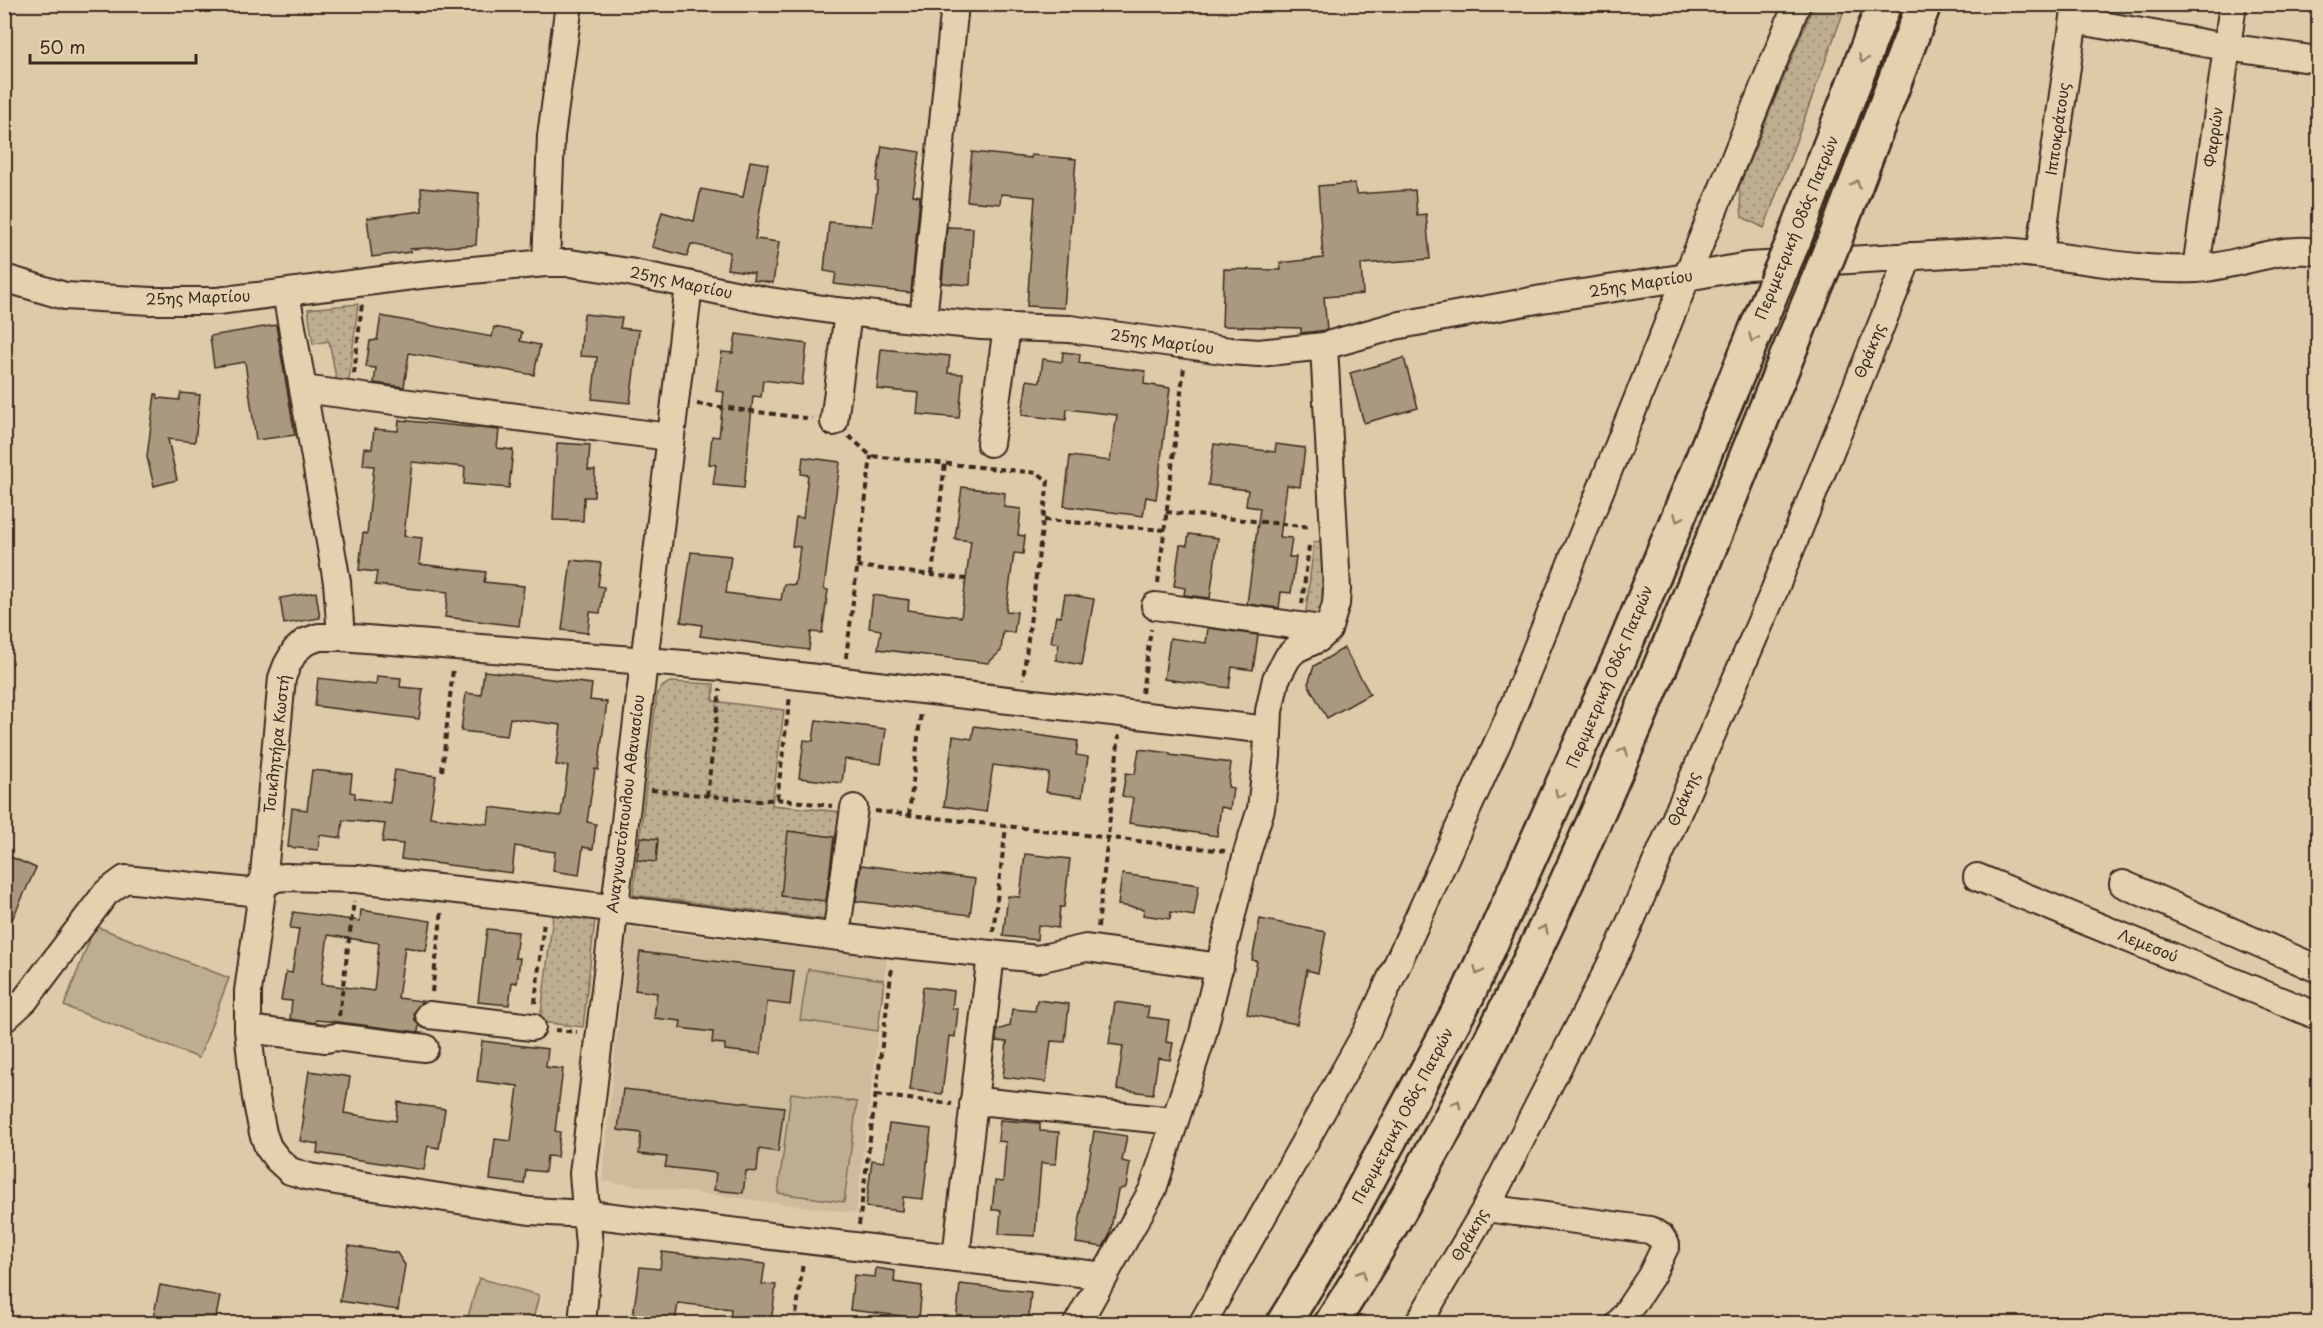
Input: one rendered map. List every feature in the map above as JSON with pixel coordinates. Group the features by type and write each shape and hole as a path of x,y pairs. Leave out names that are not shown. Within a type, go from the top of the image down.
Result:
{"highway":[{"name":"Περιμετρική Οδός Πατρών","path":"1283,1323 1346,1221 1468,993 1621,655 1794,240 1884,4"},
{"path":"1331,1323 1381,1245 1441,1136 1505,1012 1575,862 1659,671 1835,239 1924,4"}],"street":[{"path":"546,263 551,136 569,4"},
{"path":"923,320 955,4"},
{"path":"1202,1323 1366,1033 1506,724 1797,4"},
{"name":"Φαρρών","path":"2196,269 2233,4"},
{"path":"2075,12 2226,47 2319,60"},
{"name":"Ιπποκράτους","path":"2040,254 2075,12"},
{"name":"25ης Μαρτίου","path":"4,278 65,296 218,301 365,282 546,263 598,266 781,303 848,312 1007,328 1070,329 1187,346 1259,352 1324,346 1395,326 1542,299 1748,266 2000,251 2040,254 2134,268 2196,269 2227,266 2305,250 2319,252"},
{"name":"Θράκης","path":"1418,1323 1486,1208 1619,948 1772,596 1909,256"},
{"name":"Αναγνωστόπουλου Αθανασίου","path":"582,1323 589,1246 588,1214 582,1185 583,1174 688,285"},
{"path":"286,293 337,582 341,637"},
{"path":"834,422 848,312"},
{"path":"990,443 1007,328"},
{"path":"1077,1323 1106,1276 1153,1189 1203,1037 1247,853 1261,809 1272,694 1282,666 1296,649 1318,639 1328,630 1336,604 1324,346"},
{"path":"303,389 669,437"},
{"path":"1155,606 1328,630"},
{"name":"Τσικλητήρα Κωστή","path":"588,1214 530,1210 310,1177 291,1170 277,1159 268,1146 259,1118 248,1029 250,967 262,885 282,678 295,651 305,642 319,637 341,637 456,648 722,667 1268,730"},
{"path":"836,936 854,808"},
{"name":"Λεμεσού","path":"1977,877 2319,1016"},
{"path":"4,1019 25,1000 106,893 125,879 250,892 276,878 357,879 1038,959 1086,948 1220,967"},
{"path":"2123,884 2319,969"},
{"path":"956,1257 991,954"},
{"path":"429,1015 532,1027"},
{"path":"248,1029 425,1048"},
{"path":"974,1104 988,1102 1174,1121"},
{"path":"1486,1208 1650,1230 1661,1237 1666,1245 1661,1257 1619,1323"},
{"path":"588,1214 1106,1276"}],"path":[{"path":"351,395 365,282"},
{"path":"1096,949 1108,839 1130,713 1155,606 1187,346"},
{"path":"674,401 834,422 871,456 1038,473 1048,481 1020,700"},
{"path":"843,681 871,456"},
{"path":"932,575 945,464"},
{"path":"1167,512 1334,529"},
{"path":"1044,520 1164,530"},
{"path":"1300,626 1310,538"},
{"path":"857,566 966,579"},
{"path":"442,771 456,648"},
{"path":"707,796 722,667"},
{"path":"777,799 792,675"},
{"path":"909,815 924,691"},
{"path":"628,788 759,801 777,799 1108,839 1247,853"},
{"path":"991,954 1006,827"},
{"path":"336,1037 357,879"},
{"path":"429,1015 445,889"},
{"path":"547,900 532,1027 599,1035"},
{"path":"856,1246 895,944"},
{"path":"875,1095 961,1105 974,1104"},
{"path":"795,1323 805,1240"}],"shaded area":[{"path":"1814,4 1846,5 1764,228 1742,217 1739,187"},
{"path":"358,304 348,389 338,388 329,341 313,344 308,309"},
{"path":"1321,541 1323,612 1319,618 1305,620 1314,542"},
{"path":"670,682 714,684 713,701 784,710 772,805 842,812 829,920 633,895 657,693"},
{"path":"553,915 595,919 583,1027 540,1022"},
{"path":"95,926 229,978 199,1058 64,1006"},
{"path":"628,928 887,958 856,1213 602,1181"},
{"path":"808,969 884,980 878,1031 800,1020"},
{"path":"791,1093 857,1102 844,1202 778,1193"},
{"path":"479,1278 539,1295 532,1323 466,1323"}],"building":[{"path":"882,146 920,152 913,195 920,196 911,293 834,284 836,273 824,271 829,222 872,226"},
{"path":"972,152 1031,158 1031,155 1076,159 1064,308 1027,306 1035,197 1001,194 1000,204 967,201"},
{"path":"750,161 768,164 755,239 779,242 773,283 753,280 754,273 727,269 730,252 691,244 687,256 652,247 662,212 694,221 701,189 743,197"},
{"path":"1355,183 1356,194 1415,190 1417,215 1426,214 1430,259 1361,264 1363,294 1324,297 1327,330 1301,333 1301,328 1222,326 1224,269 1281,270 1280,263 1323,258 1318,186"},
{"path":"421,188 479,193 476,245 410,249 411,252 372,257 367,218 422,211"},
{"path":"947,227 973,228 970,285 942,283"},
{"path":"584,314 622,318 620,328 639,330 630,403 592,399 597,357 580,356"},
{"path":"381,316 492,337 494,327 522,332 520,341 540,345 534,375 409,353 404,387 374,383 376,368 366,367 370,341 377,340"},
{"path":"276,325 295,435 256,440 245,362 214,367 210,336"},
{"path":"736,334 807,344 802,385 763,380 761,397 753,396 744,488 713,485 716,465 709,464 712,436 719,437 724,392 716,391 722,352 733,353"},
{"path":"881,349 950,356 948,373 963,374 959,418 917,414 919,393 877,389"},
{"path":"1063,352 1080,354 1079,363 1145,371 1144,384 1170,388 1156,499 1146,497 1143,516 1064,506 1070,456 1110,461 1117,415 1067,409 1066,420 1022,415 1027,380 1040,382 1043,359 1062,362"},
{"path":"1404,358 1418,408 1364,423 1350,373"},
{"path":"181,393 200,395 195,442 168,439 177,480 154,486 147,457 155,394 158,398 179,400"},
{"path":"399,420 499,430 497,448 513,450 509,488 464,484 465,467 412,462 404,536 422,538 419,564 486,572 484,582 524,586 519,626 445,617 448,592 375,585 377,572 359,570 363,533 367,534 374,466 363,465 365,448 372,449 374,429 398,431"},
{"path":"557,443 590,445 588,470 595,470 594,497 584,497 583,521 553,520"},
{"path":"1214,444 1275,452 1276,444 1305,448 1300,487 1287,485 1280,537 1292,538 1289,557 1296,557 1291,593 1281,592 1279,608 1247,604 1260,508 1246,506 1248,490 1208,485"},
{"path":"803,457 840,462 824,589 828,590 822,633 811,632 809,650 700,636 702,625 681,622 691,552 731,556 726,593 781,600 784,584 795,585 800,547 792,546 796,517 803,518 808,475 801,474"},
{"path":"962,487 1005,493 1004,507 1021,509 1018,535 1025,536 1023,554 1014,553 1006,611 1017,612 1014,633 1003,631 1001,651 988,663 878,649 881,630 869,628 873,595 909,600 908,610 961,617 971,541 955,539"},
{"path":"1189,534 1218,538 1210,598 1184,595 1185,588 1174,586 1180,545 1187,545"},
{"path":"571,560 601,563 598,586 604,587 600,613 590,612 588,633 562,630"},
{"path":"316,592 320,618 284,624 280,598"},
{"path":"1065,594 1094,599 1082,665 1056,660 1059,644 1051,642 1056,616 1061,617"},
{"path":"1208,628 1258,635 1253,670 1232,667 1229,688 1164,679 1170,638 1206,643"},
{"path":"1344,648 1370,694 1327,718 1308,684 1314,666"},
{"path":"484,671 592,684 590,700 607,702 598,770 595,769 587,822 596,824 593,849 583,847 579,875 553,871 555,852 515,846 512,873 401,859 403,844 382,842 385,824 343,820 341,838 320,835 318,850 288,847 292,808 307,810 312,770 352,774 350,792 355,793 355,798 390,803 395,770 436,776 430,817 488,824 490,807 561,816 568,766 556,765 561,725 510,718 507,736 461,731 466,693 481,695"},
{"path":"377,676 401,678 400,687 423,689 419,719 315,706 318,678 376,685"},
{"path":"816,720 886,729 881,764 845,759 842,783 799,778 804,740 813,741"},
{"path":"974,726 1078,741 1076,755 1088,757 1082,797 1046,792 1049,773 993,765 986,812 944,806 953,736 972,739"},
{"path":"1139,749 1231,763 1228,787 1233,788 1230,809 1221,807 1217,836 1129,823 1133,798 1122,796 1126,773 1135,774"},
{"path":"788,831 834,837 826,901 781,896"},
{"path":"640,837 658,839 656,862 637,860"},
{"path":"4,854 36,868 4,937"},
{"path":"1025,854 1070,859 1064,907 1060,907 1058,928 1038,925 1037,940 1003,936 1008,896 1020,897"},
{"path":"861,865 975,879 970,915 856,901"},
{"path":"1122,874 1199,885 1194,916 1171,912 1170,919 1143,915 1144,909 1118,905"},
{"path":"361,910 431,921 426,951 405,947 398,998 422,1001 414,1013 419,1025 418,1032 338,1022 316,1020 315,1023 290,1019 292,1001 281,1000 286,972 292,973 299,929 290,928 293,912 360,921","holes":["328,935 379,943 374,991 321,984"]},
{"path":"1260,919 1326,932 1318,973 1307,970 1297,1024 1247,1014 1257,961 1252,960"},
{"path":"487,929 518,932 515,958 520,958 517,983 512,982 509,1005 478,1002"},
{"path":"640,952 794,971 790,1005 767,1002 761,1054 725,1050 725,1044 712,1043 713,1032 680,1028 681,1021 654,1018 657,993 635,990"},
{"path":"923,987 954,991 952,1009 958,1009 955,1037 949,1036 942,1094 910,1090"},
{"path":"1037,1000 1069,1004 1065,1042 1051,1041 1046,1082 1003,1077 1007,1042 996,1041 997,1030 1010,1026 1012,1009 1035,1011"},
{"path":"1115,1002 1149,1007 1147,1017 1169,1020 1166,1042 1173,1043 1170,1060 1158,1058 1153,1094 1117,1089 1123,1046 1109,1044"},
{"path":"482,1041 548,1049 546,1067 563,1069 555,1131 560,1132 557,1157 547,1156 545,1172 526,1170 524,1184 490,1180 495,1139 511,1141 518,1086 477,1081"},
{"path":"309,1071 350,1077 344,1113 396,1121 398,1102 445,1109 439,1148 428,1146 424,1170 317,1153 318,1144 300,1141"},
{"path":"623,1089 784,1107 778,1152 759,1149 757,1172 746,1171 743,1193 714,1190 716,1173 665,1167 667,1157 639,1154 641,1133 618,1130"},
{"path":"1000,1120 1040,1123 1040,1131 1059,1132 1056,1164 1041,1163 1035,1236 999,1234 1001,1210 992,1210 995,1181 1003,1182 1006,1142 998,1141"},
{"path":"889,1124 931,1129 923,1199 903,1197 902,1211 866,1207 872,1160 884,1162"},
{"path":"1094,1131 1127,1136 1122,1161 1130,1163 1126,1187 1118,1190 1110,1234 1103,1247 1076,1243"},
{"path":"349,1246 397,1253 405,1265 398,1310 340,1301"},
{"path":"662,1252 765,1264 762,1284 776,1285 771,1323 730,1319 731,1309 678,1303 675,1323 632,1323 640,1267 660,1269"},
{"path":"876,1268 895,1271 894,1282 922,1286 919,1318 850,1310 854,1275 875,1277"},
{"path":"960,1284 1031,1292 1028,1323 956,1323"},
{"path":"160,1285 220,1296 215,1323 152,1323"}]}
